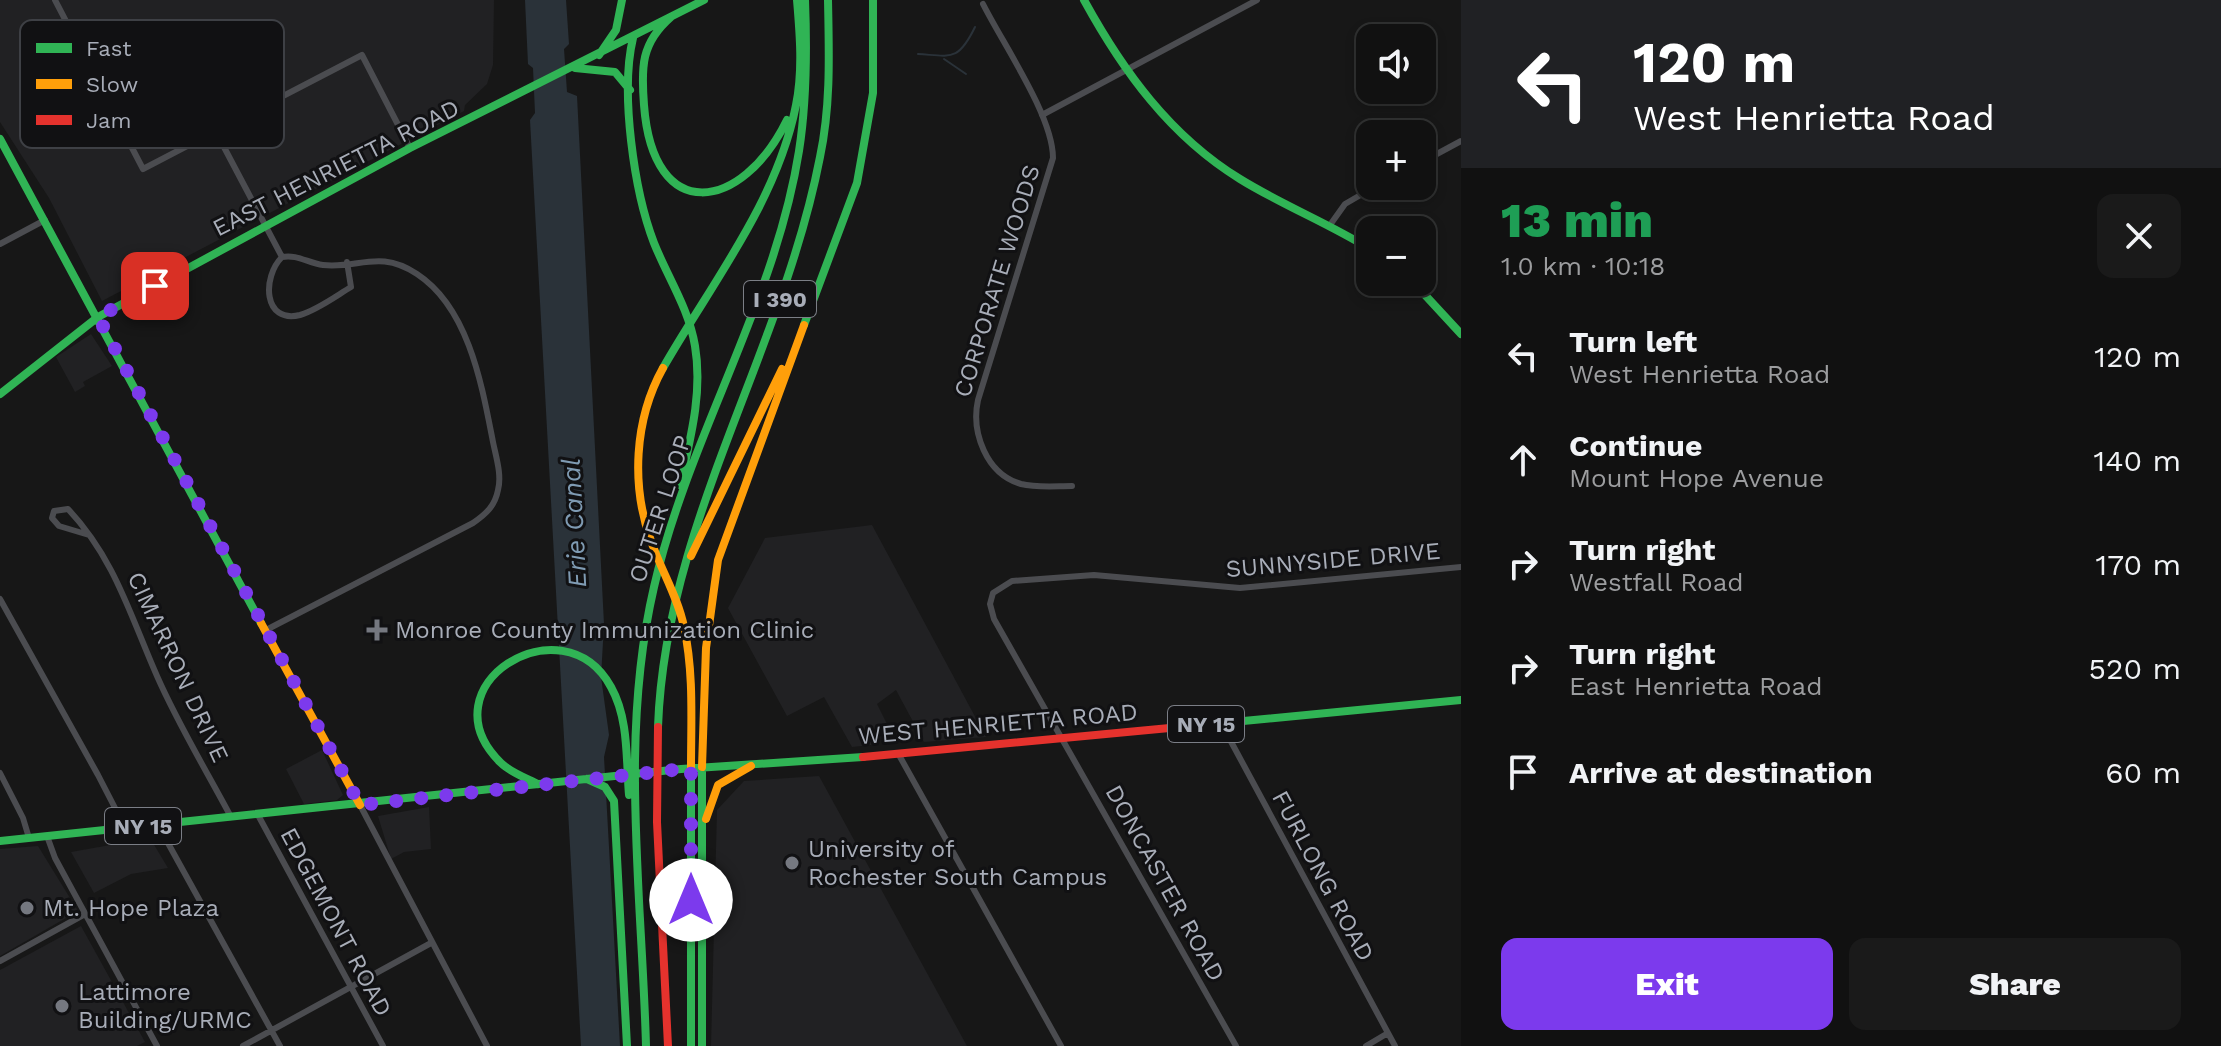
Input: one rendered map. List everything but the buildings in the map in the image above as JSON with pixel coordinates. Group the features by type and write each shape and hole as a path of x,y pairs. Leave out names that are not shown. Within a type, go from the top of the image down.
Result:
{"main road":[{"path":"599,55 616,30 622,0"},
{"name":"EAST HENRIETTA ROAD","path":"0,394 98,317 410,148 575,68 704,0"},
{"path":"691,1046 688,648 679,608 644,517 638,468 642,425 656,380 782,157 797,103 797,0"},
{"name":"OUTER LOOP","path":"646,1046 639,897 636,714 647,622 665,546 775,250 794,189 808,98 805,0"},
{"name":"OUTER LOOP","path":"668,1046 656,755 661,677 677,587 704,500 812,204 830,99 828,0"},
{"path":"702,1046 703,655 713,578 728,528 853,196 866,145 874,80 873,0"},
{"path":"1084,0 1125,71 1162,116 1207,157 1254,188 1356,241"},
{"path":"671,17 650,36 642,51 645,116 656,163 668,177 684,187 710,192 730,187 769,157 789,115 799,60"},
{"path":"633,38 629,50 631,92 645,217 685,305 698,369 689,444 665,546"},
{"path":"575,68 615,72 631,92"},
{"path":"0,139 360,805"},
{"path":"1426,296 1461,334"},
{"path":"677,587 812,305"},
{"path":"538,784 516,775 495,760 482,741 476,722 478,703 490,678 505,663 523,654 553,650 586,660 607,680 619,708 639,897"},
{"name":"WEST HENRIETTA ROAD","path":"538,784 702,767 899,755 1461,700"},
{"path":"703,839 709,806 718,785 732,774 758,764"},
{"path":"587,779 605,787 614,801 627,1046"},
{"name":"NY 15","path":"0,841 538,784"}],"street":[{"path":"55,0 65,20"},
{"path":"1042,115 1257,0"},
{"name":"CORPORATE WOODS","path":"983,4 1042,115 1051,138 1053,158 978,400 976,432 991,461 1015,481 1033,486 1072,486"},
{"path":"284,96 362,55 410,148"},
{"path":"1436,154 1461,141"},
{"path":"132,148 143,169 184,148"},
{"path":"224,148 282,257"},
{"path":"1330,225 1345,204 1356,198"},
{"path":"0,244 45,220"},
{"path":"266,630 473,523 489,511 499,488 480,378 445,299 417,274 370,259 347,262 326,265 291,255 282,257 268,277 268,298 279,310 299,315 351,287 347,262"},
{"name":"CIMARRON DRIVE","path":"89,535 56,524 52,518 54,511 68,509 89,535 123,588 165,694 231,817"},
{"name":"SUNNYSIDE DRIVE","path":"1063,738 992,614 991,598 1001,585 1104,575 1240,588 1461,567"},
{"path":"0,599 110,798 120,829"},
{"name":"FURLONG ROAD","path":"1221,723 1395,1046"},
{"name":"DONCASTER ROAD","path":"1063,738 1236,1046"},
{"path":"899,755 1061,1046"},
{"path":"0,773 19,809 29,838"},
{"path":"360,805 487,1046"},
{"name":"EDGEMONT ROAD","path":"258,815 383,1046"},
{"path":"158,825 280,1046"},
{"path":"47,836 85,914 157,1046"},
{"path":"0,961 85,914"},
{"path":"243,1046 431,943"},
{"path":"1366,1046 1388,1033"}],"shaded area":[{"path":"0,0 494,0 493,65 487,84 465,105 464,111 102,301 49,198 0,122"},
{"path":"91,334 112,366 83,382 85,386 75,392 56,357"},
{"path":"872,525 986,737 924,742 896,690 877,704 895,740 877,738 871,745 852,747 824,697 787,716 728,608 765,538"},
{"path":"322,750 343,795 337,800 304,804 286,769"},
{"name":"University of Rochester South Campus","path":"819,776 967,1046 711,1046 717,810 744,781"},
{"path":"429,807 431,849 404,852 391,859 378,816"},
{"path":"150,838 168,868 131,874 94,893 71,852"},
{"path":"38,846 78,911 0,956 0,849"},
{"name":"Lattimore Building/URMC","path":"81,926 145,1042 137,1046 0,1046 0,970"}],"water":[{"name":"Erie Canal","path":"525,0 566,0 569,44 564,49 567,92 577,96 604,624 601,677 609,735 604,757 620,1046 581,1046 530,120 535,113 533,68 528,64"}],"waterway":[{"path":"918,54 952,54 964,46 975,27"},
{"path":"944,59 966,74"}],"traffic: fast":[{"path":"599,55 616,30 622,0"},
{"path":"0,394 98,317 410,148 704,0"},
{"path":"663,368 758,209 787,141 800,79 797,0"},
{"path":"646,1046 635,816 637,701 643,644 669,532 752,316 787,207 804,113 805,0"},
{"path":"658,727 665,652 681,580 702,509 780,300 820,157 828,98 828,0"},
{"path":"804,325 857,183 873,93 873,0"},
{"path":"1084,0 1115,52 1150,100 1192,143 1240,179 1356,241"},
{"path":"671,17 648,46 643,67 643,91 651,144 664,171 681,187 702,192 724,188 747,173 768,151 787,120"},
{"path":"633,38 629,60 629,113 640,197 654,243 688,319 697,364 694,416 680,485"},
{"path":"575,68 615,72 630,90"},
{"path":"0,139 261,623"},
{"path":"1426,296 1461,334"},
{"path":"538,784 501,763 481,734 478,706 488,682 508,663 534,652 562,651 589,662 611,687 617,699 626,740 629,795"},
{"path":"1212,724 1461,700"},
{"path":"0,841 681,769 863,757"},
{"path":"702,767 702,1046"},
{"path":"691,768 691,1046"},
{"path":"587,779 605,787 614,801 627,1046"}],"traffic: slow":[{"path":"702,767 706,648 718,560 804,325"},
{"path":"663,368 646,409 638,476 645,520 684,627 691,697 691,768"},
{"path":"691,556 782,369"},
{"path":"261,623 360,805"},
{"path":"706,819 718,785 751,766"}],"traffic: jam":[{"path":"863,757 1212,724"},
{"path":"658,727 657,822 668,1046"}],"place":[{"name":"Monroe County Immunization Clinic","path":"377,630"},
{"name":"University of Rochester South Campus","path":"792,863"},
{"name":"Mt. Hope Plaza","path":"27,908"},
{"name":"Lattimore Building/URMC","path":"62,1006"}],"route":[{"path":"155,286 98,317 360,805 485,788 691,768 691,900"}]}
